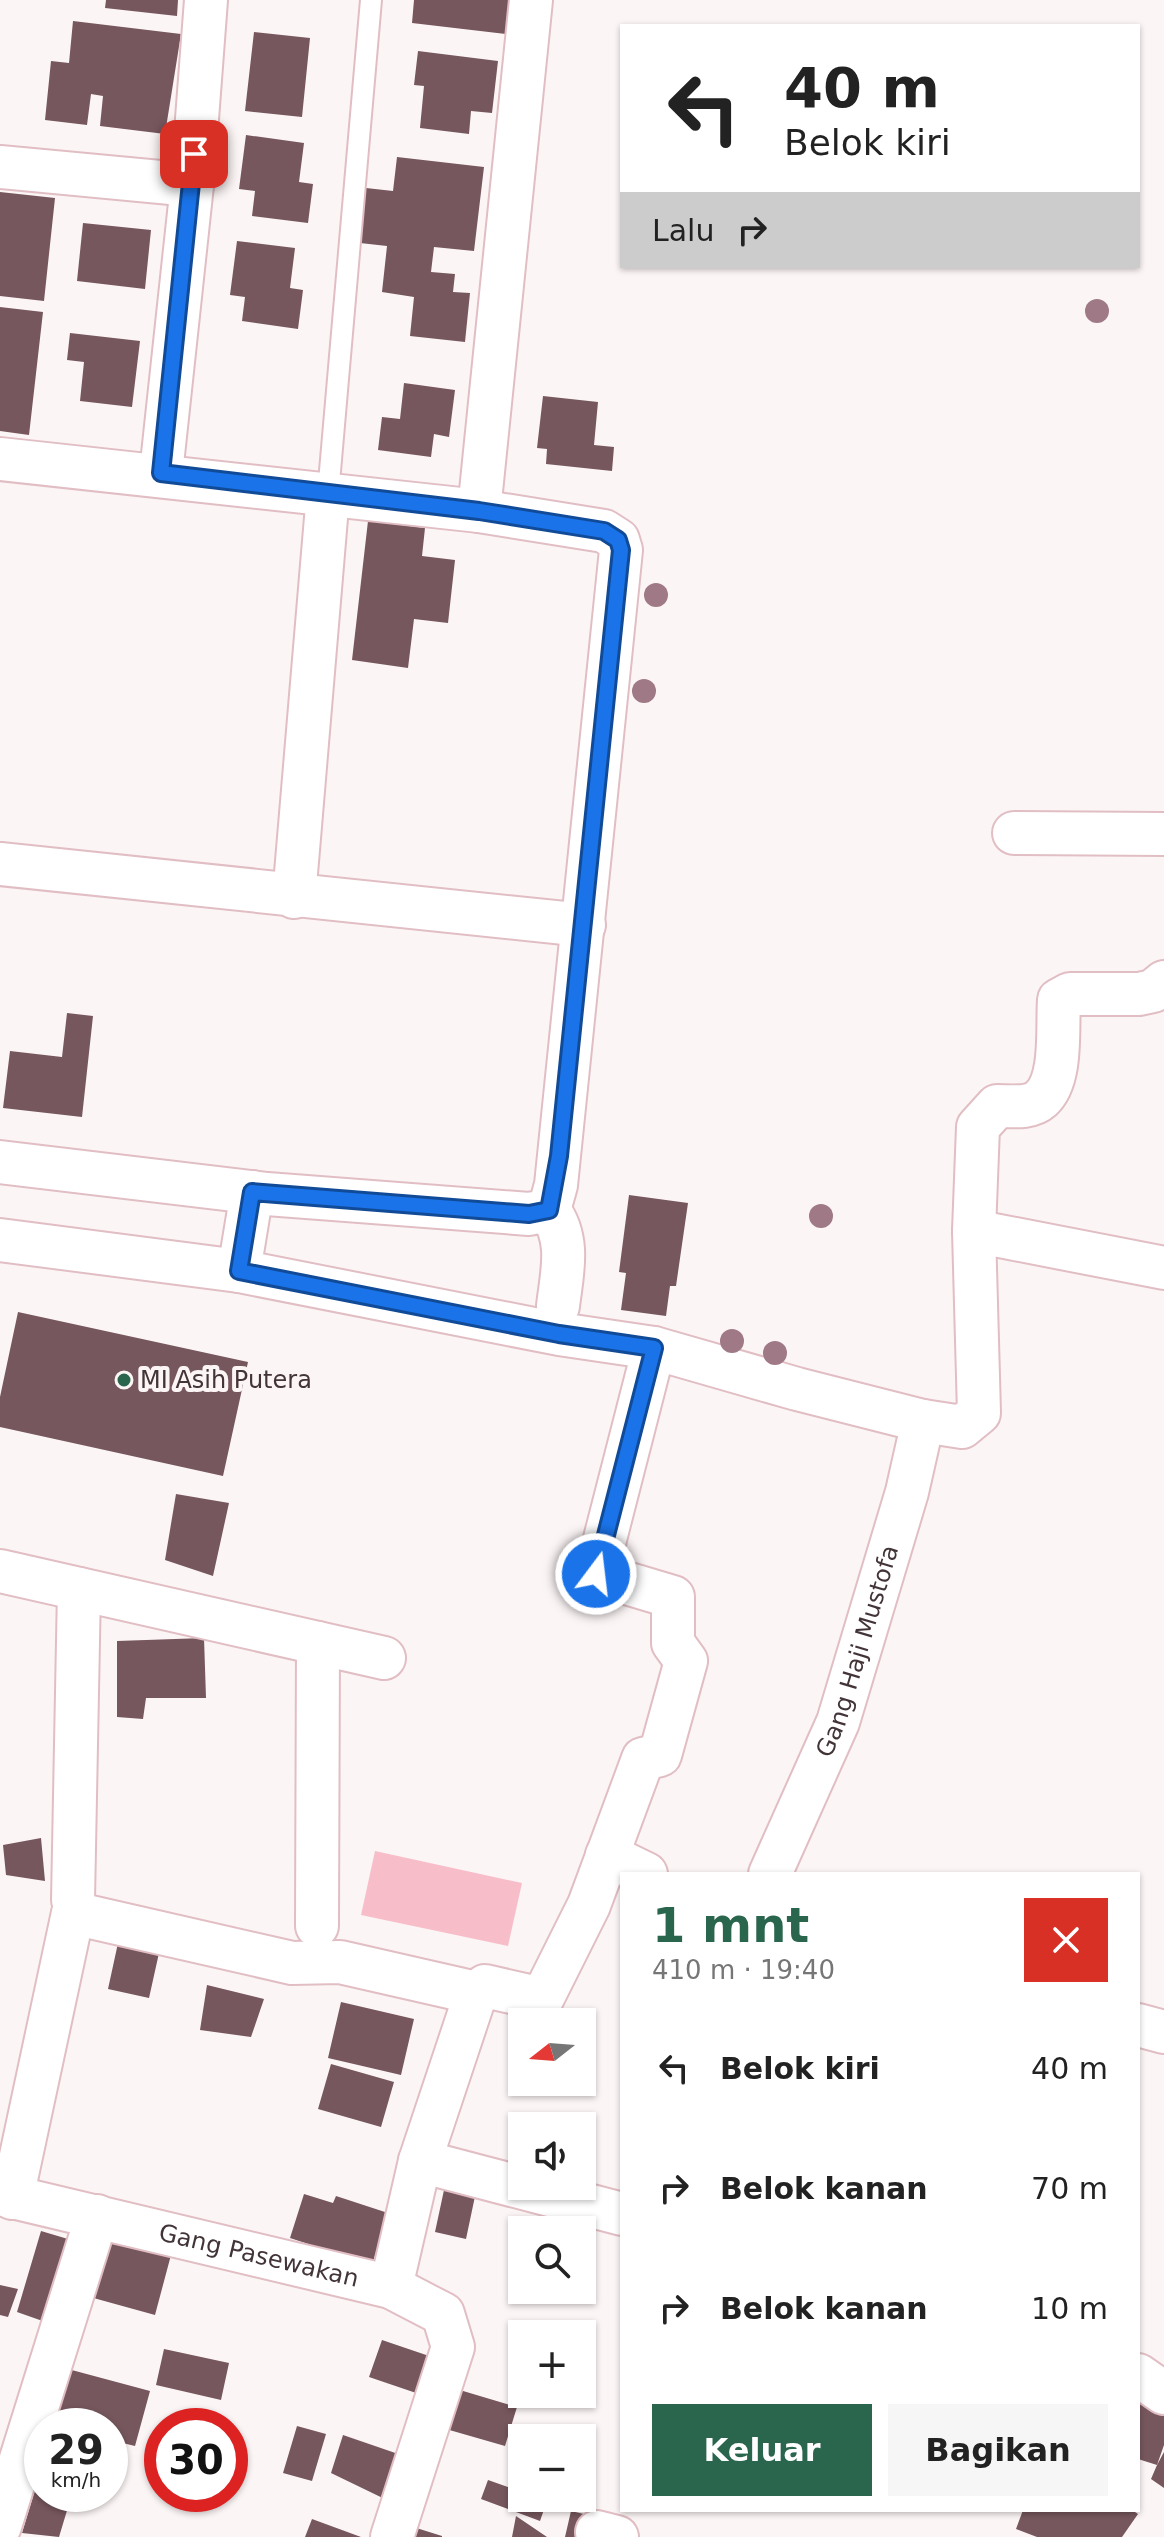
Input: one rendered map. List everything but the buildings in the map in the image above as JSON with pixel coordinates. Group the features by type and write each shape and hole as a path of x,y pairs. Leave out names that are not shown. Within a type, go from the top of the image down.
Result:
{"street":[{"path":"161,473 192,185 206,0"},
{"path":"479,511 531,0"},
{"path":"0,167 192,185"},
{"path":"0,459 161,473 479,511 604,531 618,540 621,550 584,925 556,1185 549,1210"},
{"path":"294,897 328,494"},
{"path":"1014,833 1164,834"},
{"path":"0,864 584,925"},
{"path":"0,1240 239,1271 559,1334 654,1348 923,1421 962,1427 979,1413 974,1231 978,1127 997,1106 1028,1106 1042,1098 1053,1075 1059,1000 1070,994 1153,991 1164,982"},
{"path":"0,1162 252,1192 529,1214 549,1210"},
{"path":"239,1271 252,1192"},
{"path":"549,1210 558,1222 565,1251 558,1306"},
{"path":"974,1231 1164,1268"},
{"path":"6,2196 73,1913 292,1963 340,1962 476,1993 485,1986 542,1999 589,1905 643,1759 660,1755 686,1661 673,1643 673,1597 596,1574 654,1348"},
{"name":"Gang Haji Mustofa","path":"771,1872 838,1722 907,1492 923,1421"},
{"path":"0,1571 384,1658"},
{"path":"73,1900 79,1589"},
{"path":"317,1926 318,1643"},
{"path":"607,1855 642,1872"},
{"name":"Gang Pasewakan","path":"6,2196 391,2287 420,2161 476,1993"},
{"path":"1140,2026 1164,2032"},
{"path":"420,2161 620,2213"},
{"path":"0,2526 97,2216"},
{"path":"391,2287 443,2314 453,2347 392,2537"},
{"path":"1140,2376 1164,2393"}],"lane":[{"path":"328,494 371,0"}],"shaded area":[{"path":"375,1851 522,1883 508,1946 361,1915"}],"place":[{"name":"MI Asih Putera","path":"124,1380"}],"route":[{"path":"194,154 161,473 479,511 604,531 618,540 621,550 556,1185 549,1210 529,1214 252,1192 239,1271 559,1334 654,1348 596,1574"}]}
